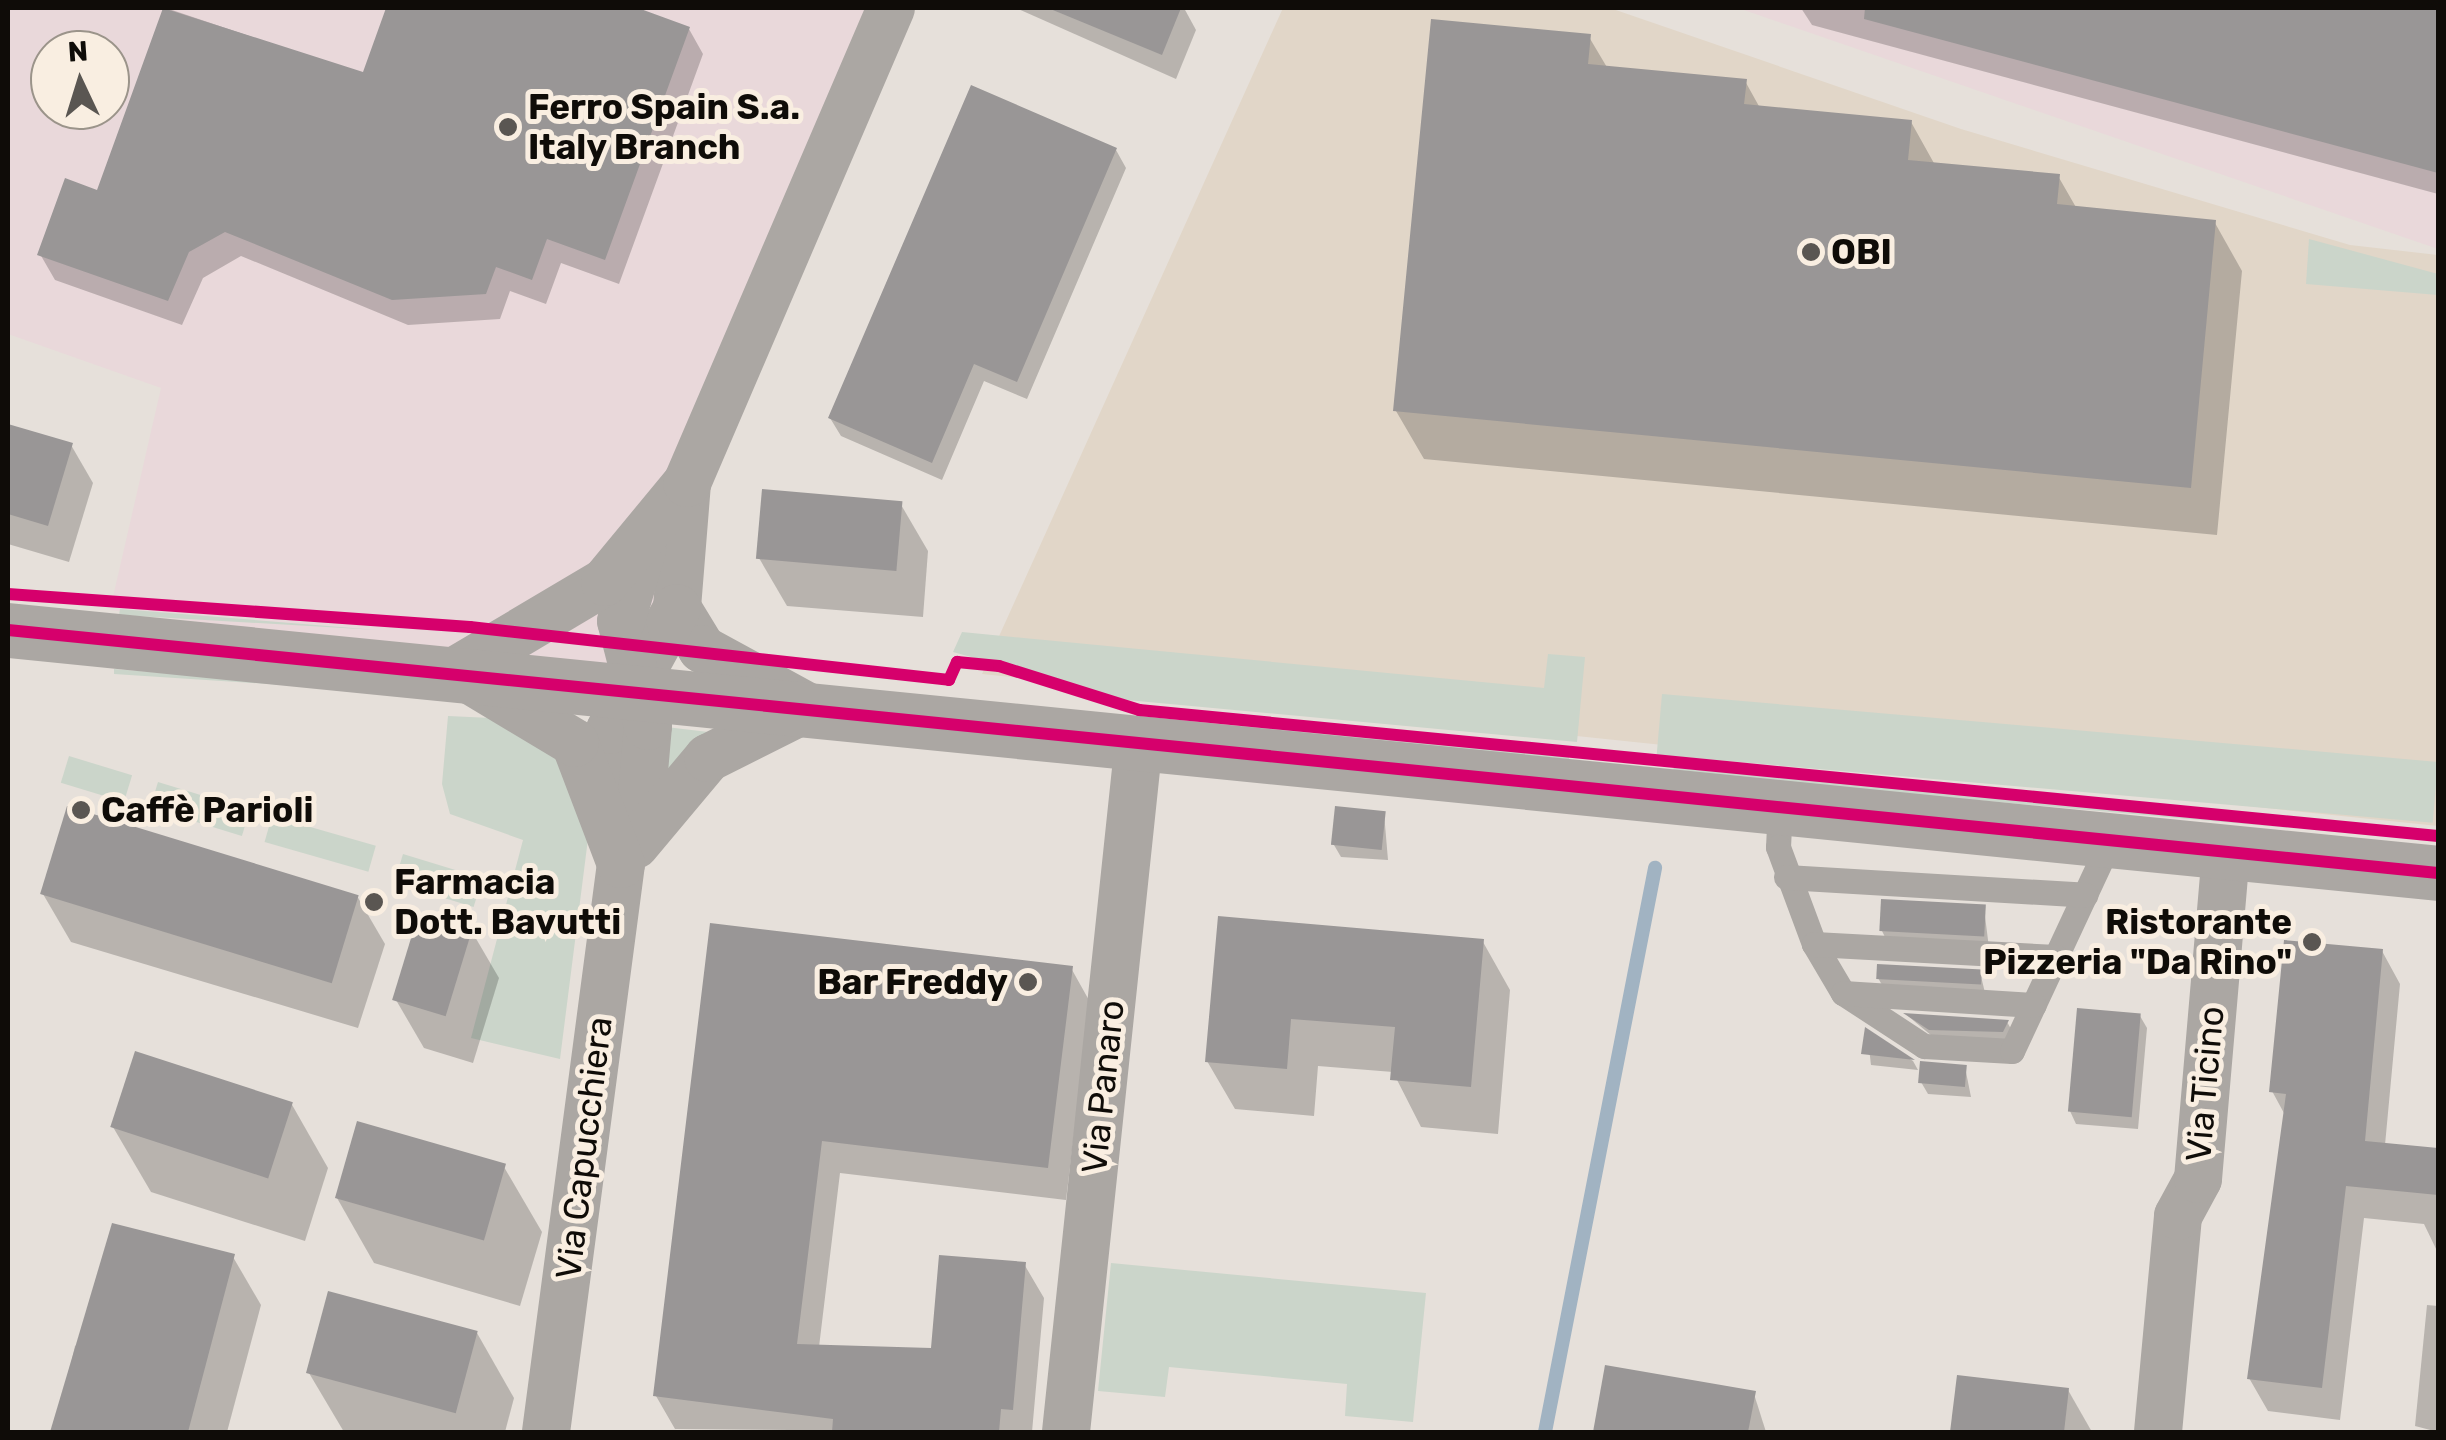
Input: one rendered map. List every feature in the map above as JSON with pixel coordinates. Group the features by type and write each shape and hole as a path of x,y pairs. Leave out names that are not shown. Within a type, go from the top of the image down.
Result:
{"street":[{"path":"455,671 605,582 646,538 687,483 891,8"},
{"path":"594,789 632,688 677,608 687,483"},
{"name":"Via Capucchiera","path":"546,1432 648,726 632,688 622,621 646,538"},
{"path":"677,608 702,649 808,708"},
{"path":"8,630 632,688 2438,873"},
{"name":"Via Capucchiera","path":"455,671 575,744 594,789 630,852"},
{"path":"630,852 708,758 808,708"},
{"name":"Via Panaro","path":"1066,1432 1139,741"},
{"name":"Via Ticino","path":"2158,1432 2178,1216 2198,1179 2226,850"}],"lane":[{"path":"1780,805 1786,877 1814,944 1843,992 1924,1046 2012,1051 2112,837"},
{"path":"1786,877 2085,895"},
{"path":"1814,944 2056,957"},
{"path":"1843,992 2034,1005"}],"shaded area":[{"path":"8,8 894,8 683,484 642,682 110,610 161,388 8,334"},
{"path":"1283,8 1610,8 1961,129 2350,245 2438,255 2438,826 982,674"},
{"path":"1738,8 2438,8 2438,249"},
{"path":"2309,239 2438,274 2438,295 2306,284"},
{"path":"120,609 377,630 119,615"},
{"path":"962,632 1544,688 1548,654 1585,657 1577,742 1127,700 953,652"},
{"path":"114,669 408,693 114,674"},
{"path":"1662,694 2438,762 2433,823 1657,755"},
{"path":"448,716 491,718 561,754 589,831 560,1059 471,1038 523,840 450,814 442,784"},
{"path":"1242,724 1569,756 1569,762 1242,731"},
{"path":"666,727 717,733 660,786"},
{"path":"69,756 132,775 124,802 61,783"},
{"path":"1674,766 2313,830 1673,773"},
{"path":"158,782 250,810 242,836 150,808"},
{"path":"272,816 376,846 368,872 265,842"},
{"path":"403,854 482,878 474,907 394,883"},
{"path":"1111,1263 1426,1293 1413,1422 1345,1416 1347,1384 1169,1367 1165,1397 1098,1391"}],"building":[{"path":"163,8 363,72 386,8 638,8 690,27 605,260 547,239 532,280 496,267 486,294 392,300 225,232 189,252 168,301 37,255 65,178 97,190 119,130 130,130 130,99"},
{"path":"1048,8 1181,8 1162,55"},
{"path":"1865,8 2438,8 2438,173 1864,19"},
{"name":"OBI","path":"1431,19 1591,34 1588,64 1747,79 1744,104 1912,120 1908,160 2060,174 2057,204 2216,220 2191,488 1393,411"},
{"path":"971,85 1117,148 1017,382 974,364 932,463 828,418"},
{"path":"8,424 73,443 48,526 8,514"},
{"path":"762,489 902,501 896,571 756,559"},
{"path":"67,806 359,895 332,983 40,894"},
{"path":"1335,806 1386,811 1382,850 1331,845"},
{"path":"1881,899 1986,904 1984,936 1879,931"},
{"path":"419,912 473,928 446,1016 392,1000"},
{"path":"1218,916 1484,939 1471,1087 1390,1080 1395,1027 1291,1019 1287,1069 1205,1062"},
{"path":"710,923 1073,966 1048,1168 822,1141 797,1344 931,1348 939,1255 1026,1262 1013,1410 1001,1409 999,1432 832,1432 833,1419 653,1396"},
{"path":"2284,940 2383,949 2365,1141 2438,1148 2438,1195 2346,1186 2322,1388 2247,1379 2286,1094 2269,1092"},
{"path":"1877,964 1982,969 1981,984 1876,979"},
{"path":"2077,1008 2141,1014 2132,1117 2068,1112"},
{"path":"1903,1013 2009,1020 2003,1032 1929,1030"},
{"path":"1865,1027 1915,1060 1861,1054"},
{"path":"135,1051 293,1102 268,1178 110,1127"},
{"path":"1920,1061 1967,1065 1965,1087 1918,1083"},
{"path":"357,1121 506,1164 484,1241 335,1198"},
{"path":"112,1223 235,1254 188,1432 50,1432"},
{"path":"328,1291 478,1331 456,1413 306,1373"},
{"path":"1605,1365 1756,1391 1748,1432 1593,1432"},
{"path":"1957,1375 2069,1388 2064,1432 1950,1432"}],"waterway":[{"path":"1545,1432 1655,868"}],"cycle path":[{"path":"8,594 470,627 949,680 957,662 999,666 1139,710 2438,836"},
{"path":"8,630 2438,873"}],"place":[{"name":"Ferro Spain S.a. Italy Branch","path":"508,127"},
{"name":"OBI","path":"1811,252"},
{"name":"Caffè Parioli","path":"81,810"},
{"name":"Farmacia Dott. Bavutti","path":"374,902"},
{"name":"Ristorante Pizzeria \"Da Rino\"","path":"2312,942"},
{"name":"Bar Freddy","path":"1028,982"}]}
